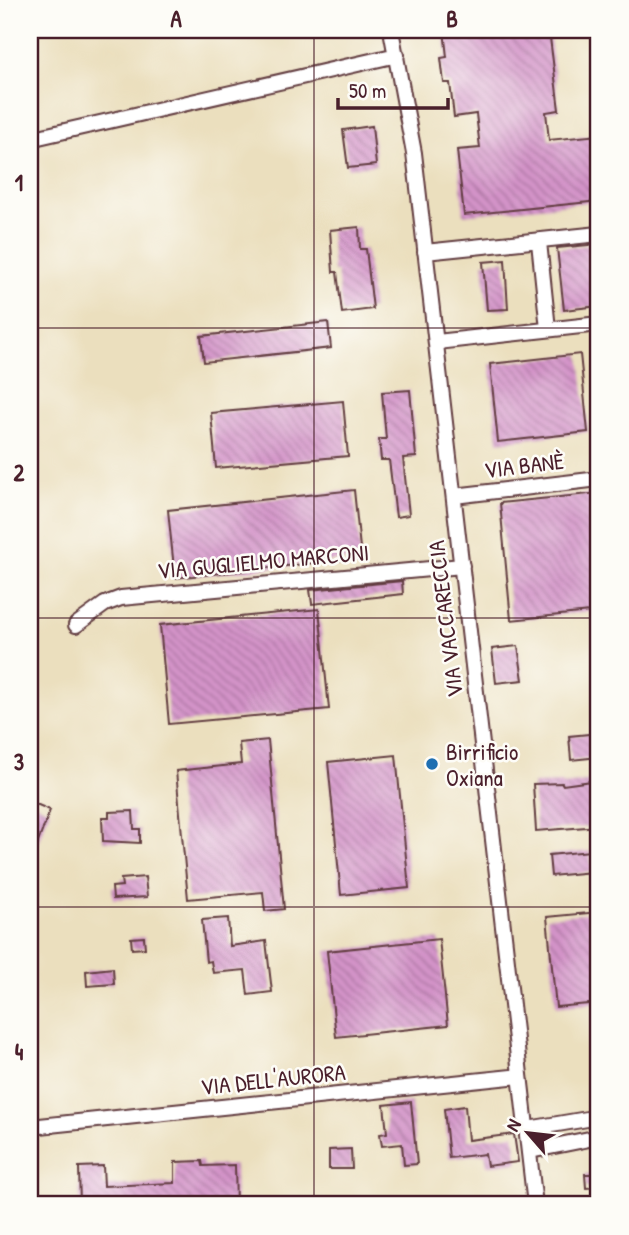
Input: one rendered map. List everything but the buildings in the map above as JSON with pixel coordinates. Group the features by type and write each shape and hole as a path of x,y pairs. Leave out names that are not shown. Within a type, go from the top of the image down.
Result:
{"street":[{"name":"VIA VACCARECCIA","path":"391,30 410,119 535,1205"},
{"path":"30,139 397,55"},
{"path":"425,252 599,234"},
{"path":"539,242 548,329"},
{"path":"437,342 599,324"},
{"name":"VIA BANÈ","path":"454,496 599,479"},
{"name":"VIA GUGLIELMO MARCONI","path":"76,625 105,604 121,598 462,565"},
{"name":"VIA DELL'AURORA","path":"30,1127 520,1076"},
{"path":"528,1129 599,1116"},
{"path":"530,1152 599,1137"}],"place":[{"name":"Birrificio Oxiana","path":"432,764"}]}
